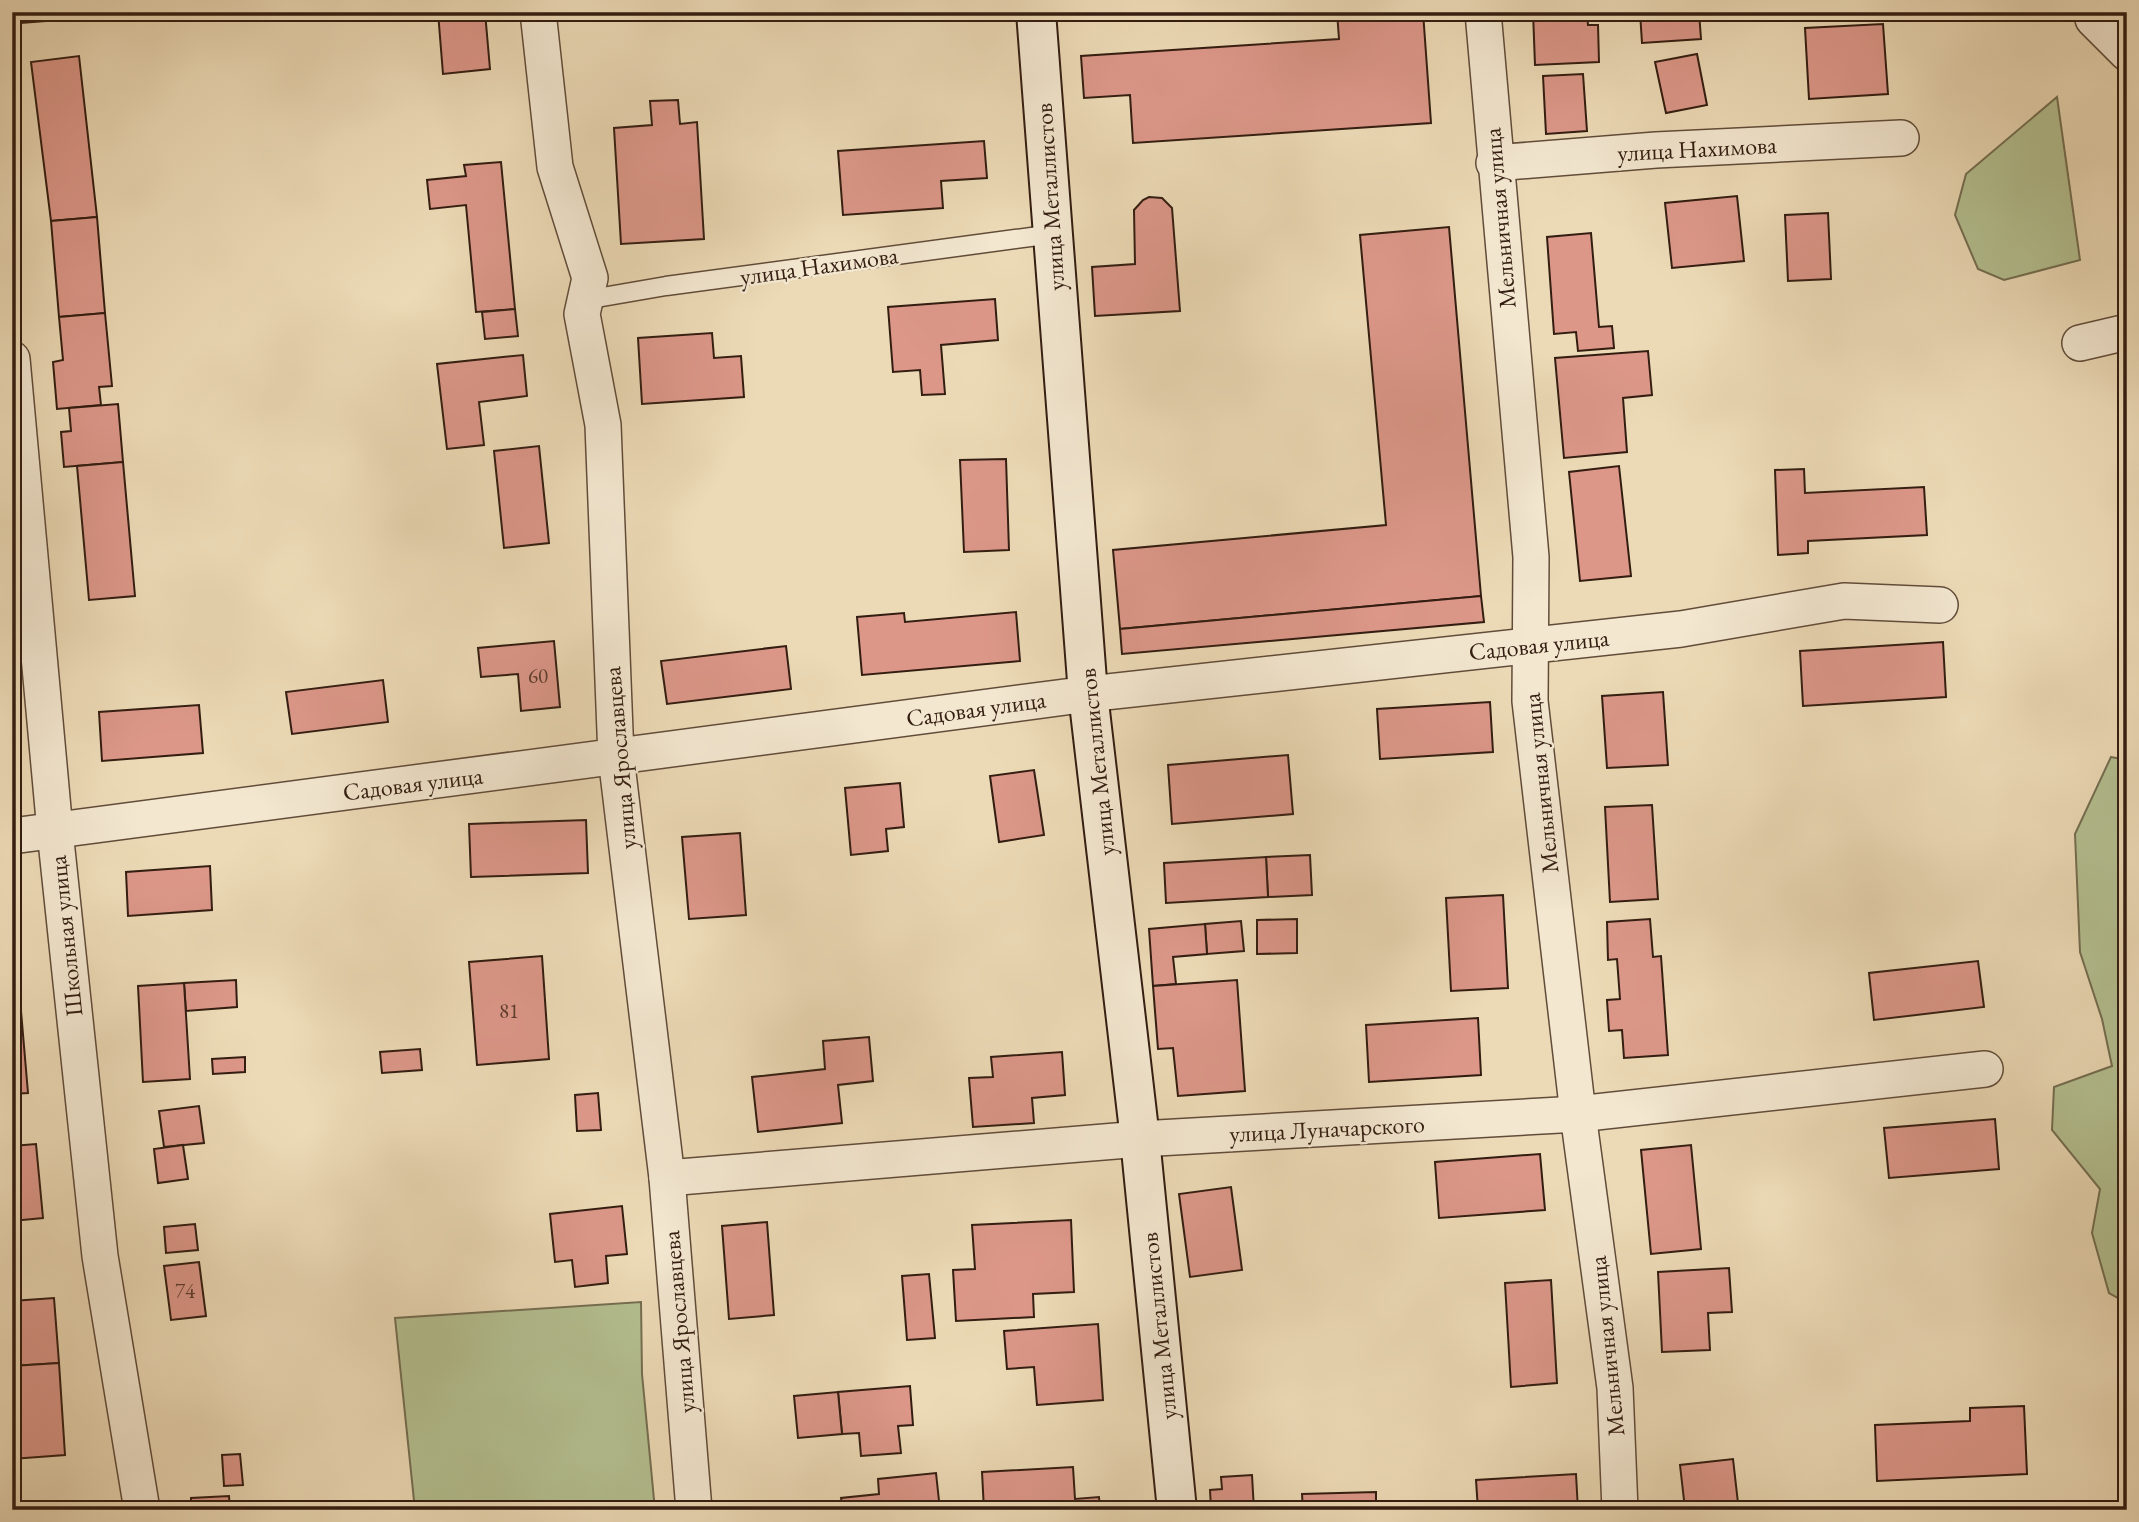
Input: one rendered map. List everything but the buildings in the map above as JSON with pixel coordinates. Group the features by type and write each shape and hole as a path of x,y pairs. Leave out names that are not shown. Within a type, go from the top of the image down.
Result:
{"street":[{"name":"улица Ярославцева","path":"538,12 555,167 590,278 582,314 603,425 616,757 667,1178 694,1510"},
{"name":"улица Металлистов","path":"1036,12 1088,694 1140,1139 1177,1510"},
{"name":"Мельничная улица","path":"1483,12 1494,163 1531,557 1530,701 1578,1114 1615,1388 1620,1510"},
{"path":"2094,15 2127,53"},
{"name":"улица Нахимова","path":"1494,163 1656,150 1901,138"},
{"path":"2080,343 2127,332"},
{"name":"Школьная улица","path":"12,359 55,831 100,1256 142,1510"},
{"name":"Садовая улица","path":"12,836 1088,694 1681,629 1844,601 1940,605"},
{"name":"улица Луначарского","path":"667,1178 1140,1139 1578,1114 1985,1069"}],"lane":[{"name":"улица Нахимова","path":"585,300 666,286 1053,234"}],"green space":[{"path":"2057,97 2080,260 2004,280 1978,269 1955,215 1966,174"},
{"path":"2111,757 2127,760 2127,1303 2109,1293 2092,1233 2100,1189 2052,1130 2054,1087 2112,1066 2102,1019 2080,952 2075,834"},
{"path":"641,1302 642,1374 655,1510 415,1510 395,1318"}]}
